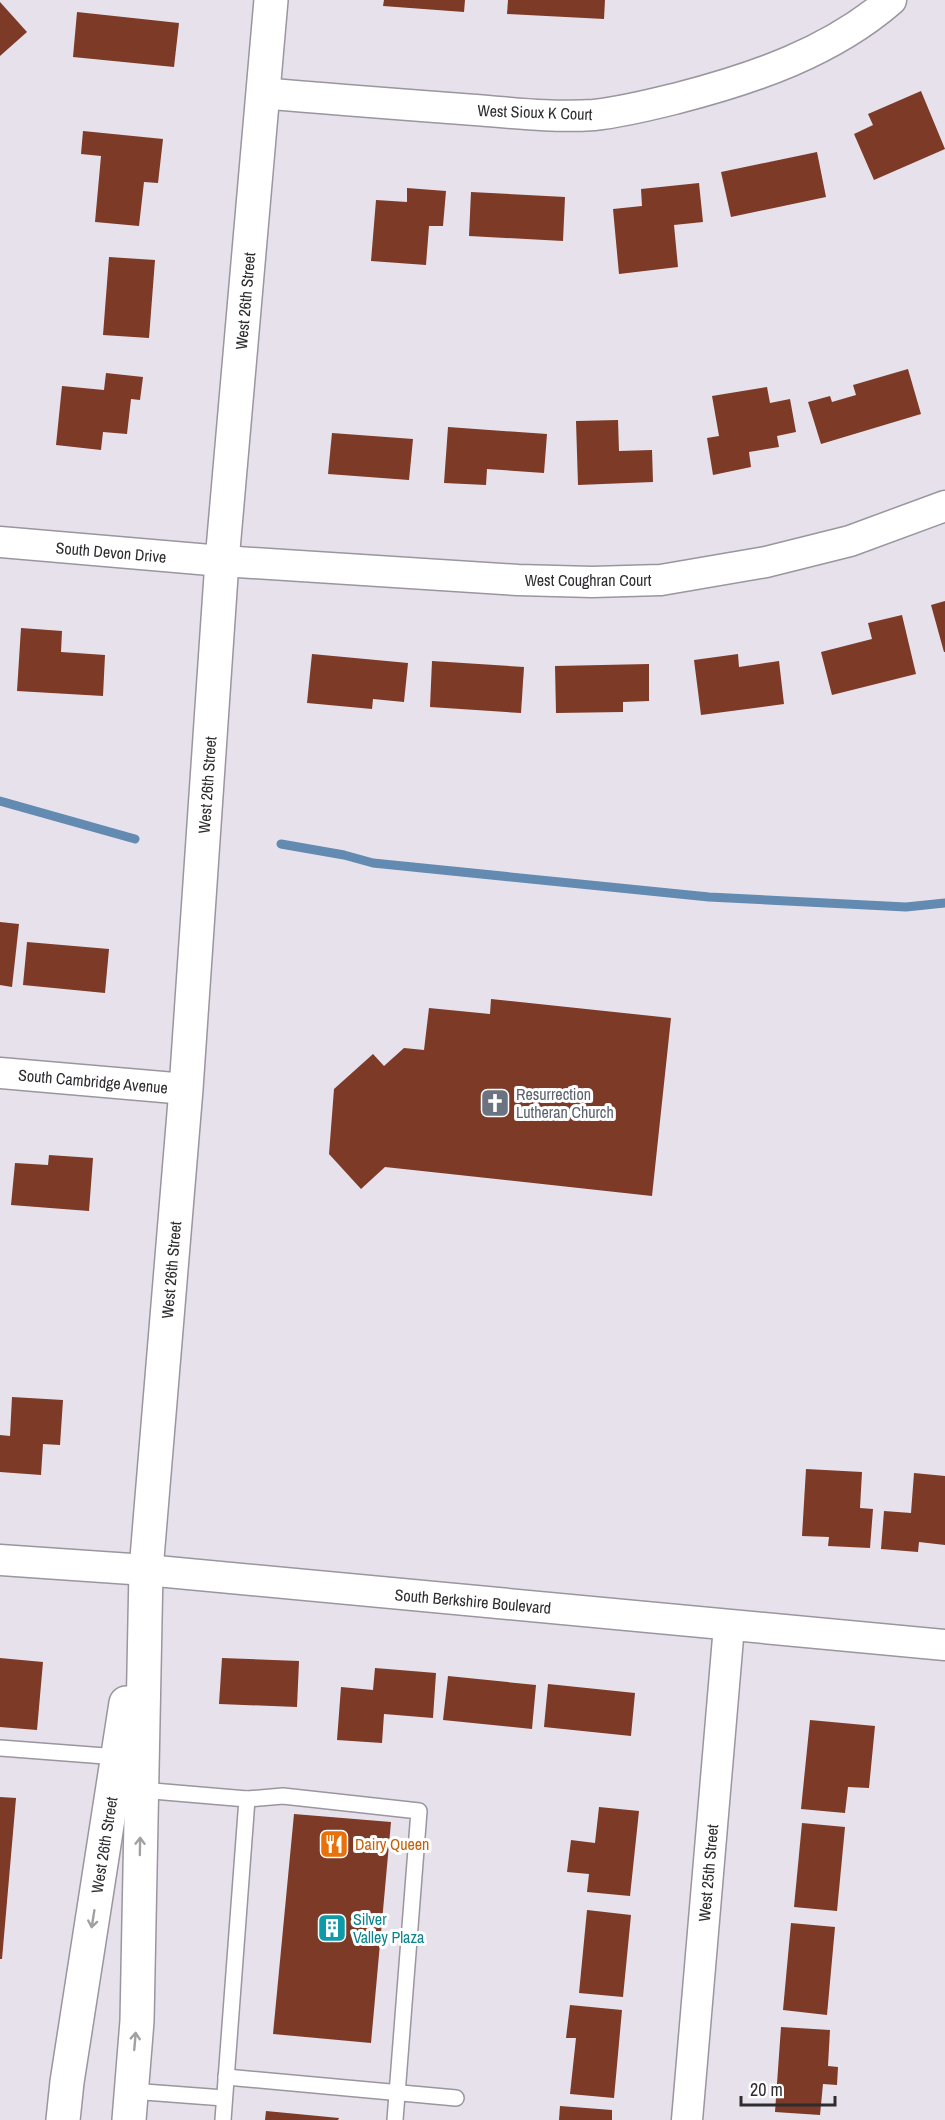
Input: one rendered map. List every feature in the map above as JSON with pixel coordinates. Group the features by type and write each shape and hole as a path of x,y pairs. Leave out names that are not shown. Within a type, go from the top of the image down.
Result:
{"main road":[{"name":"West 26th Street","path":"130,2105 136,2021 146,1570 186,1089 222,561 271,0"},
{"name":"West 26th Street","path":"63,2120 146,1570"}],"street":[{"name":"West Sioux K Court","path":"262,93 543,115 593,115 632,110 757,75 795,60 839,37 891,0"},
{"name":"West Coughran Court","path":"222,561 518,580 592,582 662,580 766,562 850,541 945,506"},
{"name":"South Devon Drive","path":"0,543 222,561"},
{"name":"South Cambridge Avenue","path":"0,1073 186,1089"},
{"name":"South Berkshire Boulevard","path":"0,1560 146,1570 945,1645"},
{"name":"West 25th Street","path":"687,2120 729,1626"}],"lane":[{"path":"0,1748 118,1757"},
{"path":"141,1790 247,1799 283,1796 326,1799 419,1811 395,2120"},
{"path":"223,2120 247,1799"},
{"path":"226,2077 456,2098"},
{"path":"130,2105 224,2098"}],"building":[{"path":"384,0 465,0 464,12 383,6"},
{"path":"508,0 605,0 604,19 507,14"},
{"path":"0,2 27,32 0,56"},
{"path":"77,12 179,23 174,67 73,57"},
{"path":"921,91 945,149 874,180 854,134 873,125 868,114"},
{"path":"83,131 163,139 158,183 144,182 139,226 95,222 101,156 81,154"},
{"path":"817,152 826,197 731,217 721,172"},
{"path":"699,183 703,222 674,225 678,267 619,274 613,209 642,206 641,189"},
{"path":"407,188 446,191 443,226 429,226 426,265 371,261 376,200 407,202"},
{"path":"471,192 565,197 563,241 469,236"},
{"path":"109,257 155,260 149,338 103,335"},
{"path":"908,369 921,414 821,444 808,402 830,396 832,402 856,395 853,385"},
{"path":"106,373 143,377 140,400 131,399 127,434 103,432 101,450 56,445 62,386 104,390"},
{"path":"767,387 770,403 790,399 796,432 777,436 779,447 749,452 751,467 713,475 707,438 719,436 712,396"},
{"path":"618,420 619,451 652,450 653,482 578,485 576,421"},
{"path":"448,427 547,434 544,473 487,469 486,485 444,483"},
{"path":"332,433 413,439 409,480 328,474"},
{"path":"945,601 945,652 944,652 931,605"},
{"path":"902,615 916,674 832,695 821,652 872,639 868,623"},
{"path":"21,628 62,631 61,652 105,655 103,696 17,691"},
{"path":"312,654 408,663 404,702 373,699 372,709 307,703"},
{"path":"738,654 739,667 779,661 784,704 701,715 694,660"},
{"path":"432,661 524,667 521,713 430,707"},
{"path":"649,664 649,701 623,702 623,712 556,713 555,666"},
{"path":"0,922 19,924 12,987 0,985"},
{"path":"27,942 109,949 105,993 23,985"},
{"path":"491,999 671,1018 652,1196 385,1167 361,1189 329,1154 334,1089 373,1054 384,1066 404,1048 424,1050 429,1008 490,1014"},
{"path":"49,1155 93,1158 89,1211 11,1205 15,1163 48,1165"},
{"path":"12,1397 63,1400 60,1445 43,1444 41,1475 0,1472 0,1435 10,1436"},
{"path":"806,1469 862,1472 860,1508 873,1509 870,1548 828,1546 829,1537 802,1536"},
{"path":"914,1473 945,1476 945,1545 919,1542 918,1552 881,1549 884,1511 911,1513"},
{"path":"0,1658 43,1662 37,1730 0,1727"},
{"path":"222,1658 299,1661 297,1707 219,1704"},
{"path":"375,1668 436,1673 433,1718 384,1714 382,1743 337,1740 341,1687 373,1690"},
{"path":"448,1676 536,1685 532,1729 443,1720"},
{"path":"548,1684 635,1693 631,1736 544,1727"},
{"path":"810,1720 875,1726 869,1788 848,1787 845,1813 801,1809"},
{"path":"0,1797 16,1798 2,1959 0,1959"},
{"path":"599,1807 639,1811 630,1896 587,1892 589,1874 567,1872 571,1840 595,1843"},
{"name":"Silver Valley Plaza","path":"294,1814 391,1822 371,2043 273,2034"},
{"path":"802,1823 845,1827 837,1911 794,1907"},
{"path":"587,1910 631,1915 623,1997 579,1993"},
{"path":"791,1923 835,1927 827,2015 783,2010"},
{"path":"570,2005 622,2010 614,2098 570,2094 576,2038 566,2038"},
{"path":"781,2027 830,2030 828,2066 838,2067 837,2085 823,2084 820,2115 775,2112"},
{"path":"560,2106 612,2110 612,2120 559,2120"},
{"path":"266,2111 339,2118 338,2120 265,2120"}],"waterway":[{"path":"0,801 135,839"},
{"path":"281,844 344,855 373,863 709,897 906,907 945,903"}],"place":[{"name":"Resurrection Lutheran Church","path":"495,1103"},
{"name":"Dairy Queen","path":"334,1844"},
{"name":"Silver Valley Plaza","path":"332,1928"}]}
